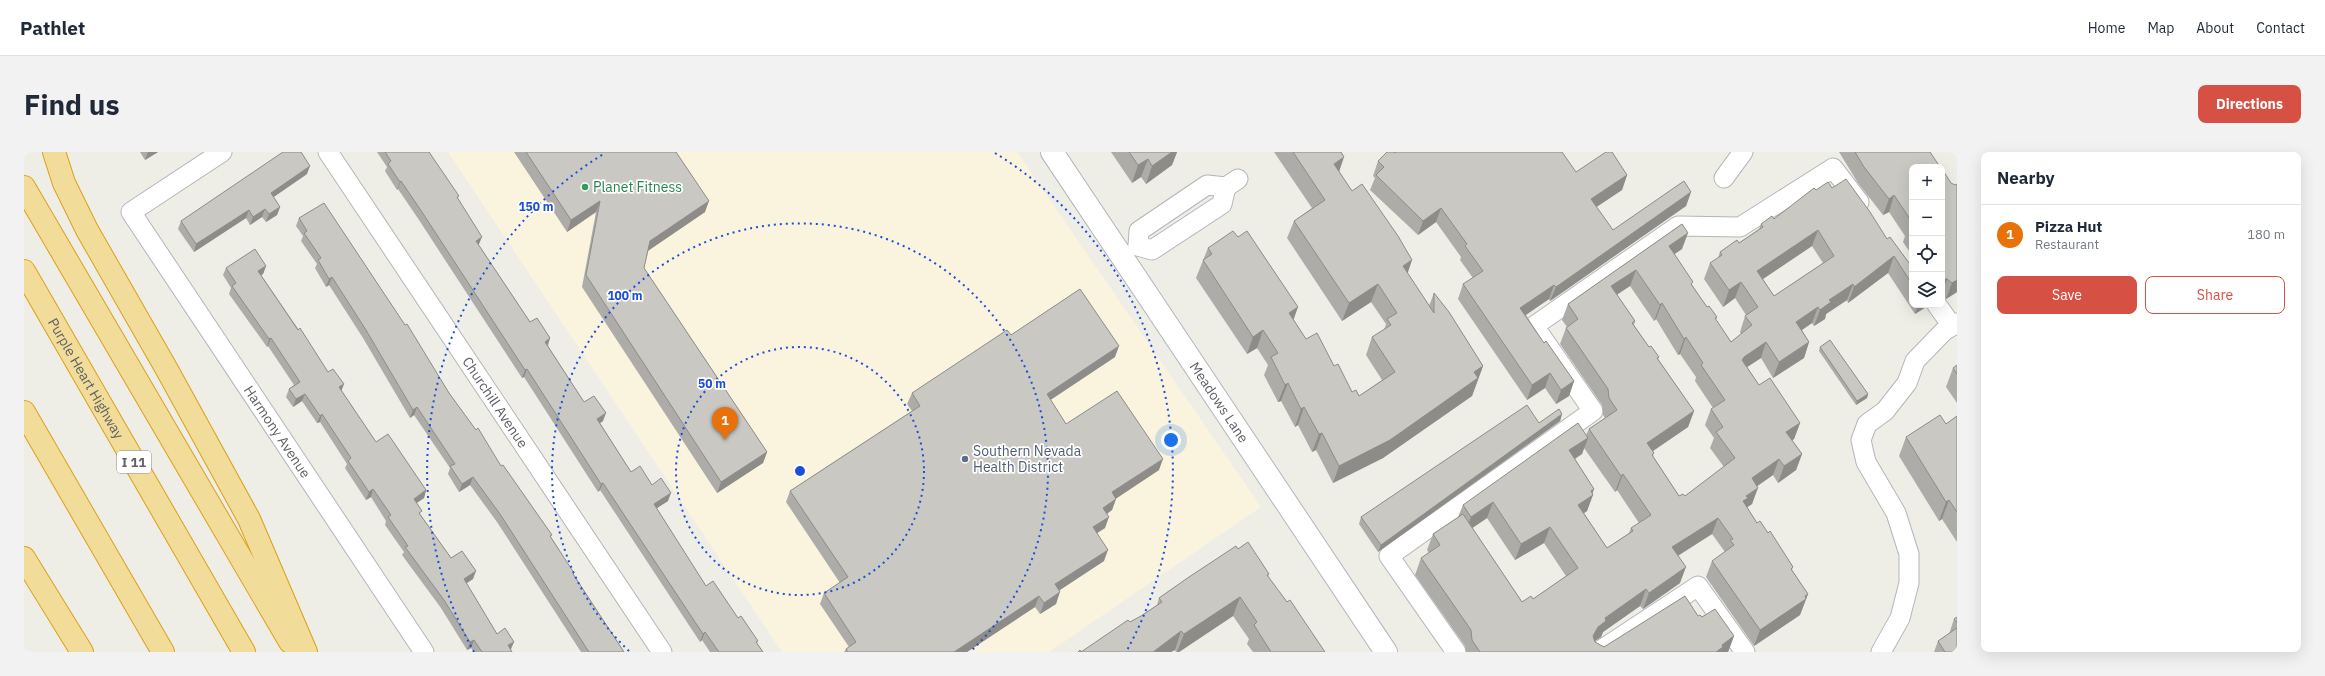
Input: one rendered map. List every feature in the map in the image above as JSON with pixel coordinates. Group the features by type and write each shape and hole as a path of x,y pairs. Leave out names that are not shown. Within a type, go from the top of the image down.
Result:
{"highway":[{"path":"54,152 64,183 87,230 166,368 249,519 306,652"},
{"path":"24,187 295,652"},
{"name":"Purple Heart Highway","path":"24,271 244,652"},
{"path":"24,412 163,652"},
{"path":"24,558 82,652"}],"street":[{"name":"Harmony Avenue","path":"222,152 131,212 424,652"},
{"name":"Churchill Avenue","path":"328,152 662,652"},
{"name":"Meadows Lane","path":"1052,152 1130,251 1386,652"},
{"path":"1724,178 1743,152"},
{"path":"1456,652 1389,556 1593,411 1534,326 1678,226 1740,227 1833,168 1870,217"},
{"path":"1130,251 1139,231 1207,185 1232,183"},
{"path":"1881,652 1900,618 1909,583 1909,554 1896,513 1866,462 1861,440 1867,424 1885,411 1907,383 1915,361 1944,331 1955,324 1940,308"},
{"path":"1598,652 1698,586 1745,652"}],"shaded area":[{"path":"448,152 1017,152 1261,507 1049,652 782,652"}],"building":[{"path":"283,152 301,152 310,166 271,193 280,207 269,214 265,209 253,217 249,210 196,244 181,221"},
{"path":"385,152 429,152 459,196 457,197 482,237 476,241 530,322 537,318 550,338 545,342 584,402 594,396 606,413 597,419 631,472 640,466 652,485 661,478 671,493 654,504 706,586 713,581 738,618 741,616 758,641 756,642 763,652 719,652 705,632 703,634 603,483 601,484 527,369 525,370 422,212 388,164 391,161"},
{"path":"526,152 676,152 709,201 650,241 644,268 767,452 721,482 586,275 600,201 571,220"},
{"path":"1129,152 1172,152 1152,166 1148,159 1138,165"},
{"path":"1293,152 1341,152 1344,157 1334,164 1352,191 1362,184 1398,236 1412,260 1403,266 1434,313 1434,293 1449,312 1483,366 1474,372 1478,378 1390,440 1339,466 1322,433 1319,434 1304,407 1301,409 1288,383 1285,385 1271,357 1278,353 1263,330 1253,337 1203,260 1212,254 1208,248 1233,231 1238,237 1247,231 1298,307 1289,313 1306,339 1317,333 1334,366 1338,364 1352,392 1356,390 1359,396 1395,372 1372,337 1391,325 1387,319 1397,313 1378,284 1349,303 1294,221 1325,200"},
{"path":"1387,152 1562,152 1576,172 1606,152 1612,152 1627,175 1591,199 1613,230 1684,181 1691,192 1556,287 1554,285 1520,308 1544,343 1546,341 1574,381 1561,390 1550,373 1532,385 1463,284 1483,271 1465,246 1467,244 1441,208 1423,221 1376,175 1384,167 1378,161"},
{"path":"1855,152 1930,152 1938,164 1909,164 1909,218 1894,195 1889,199 1864,167"},
{"path":"1945,174 1951,183 1955,185 1957,184 1957,280 1952,283 1945,279"},
{"path":"1846,179 1887,239 1890,237 1909,263 1909,279 1894,256 1854,287 1853,284 1829,300 1831,302 1820,310 1818,307 1796,322 1809,342 1779,362 1766,342 1742,360 1759,385 1770,378 1800,423 1786,432 1802,454 1784,466 1779,459 1752,478 1758,488 1746,496 1748,498 1743,501 1757,523 1760,521 1768,533 1770,531 1793,567 1791,569 1808,594 1805,596 1806,599 1760,630 1712,561 1734,545 1730,540 1733,539 1718,518 1672,547 1686,567 1649,593 1646,589 1605,618 1606,621 1598,627 1593,636 1595,642 1604,647 1685,596 1698,616 1700,615 1702,617 1715,609 1734,636 1722,645 1723,647 1716,652 1480,652 1472,640 1471,630 1421,558 1440,545 1433,534 1463,514 1522,602 1531,596 1533,599 1578,568 1550,527 1521,544 1493,502 1471,517 1463,505 1578,423 1588,438 1569,450 1594,489 1591,491 1593,495 1578,505 1607,548 1633,531 1631,528 1651,515 1623,474 1621,476 1589,429 1617,410 1609,398 1608,389 1566,328 1578,319 1568,304 1682,224 1688,233 1669,246 1693,282 1691,284 1707,307 1709,306 1717,317 1715,318 1731,342 1752,325 1745,316 1758,307 1741,282 1729,290 1710,263 1722,255 1720,252 1737,240 1739,243 1763,227 1761,224 1772,216 1774,219 1814,188 1816,190 1828,182 1832,188","holes":["1818,230 1834,256 1774,296 1757,271","1636,270 1660,305 1662,303 1684,339 1686,337 1703,363 1701,365 1725,400 1711,409 1723,427 1716,432 1735,458 1685,496 1683,494 1679,496 1652,455 1654,453 1647,443 1694,411 1657,358 1659,357 1651,346 1649,347 1632,323 1635,321 1611,286"]},
{"path":"324,203 405,325 407,324 449,393 476,430 478,428 501,466 503,465 552,535 550,536 574,573 573,574 624,652 589,652 500,514 473,477 462,484 450,466 455,464 417,407 413,410 366,330 332,277 329,279 318,260 321,258 304,233 307,231 299,218"},
{"path":"255,249 266,266 258,271 298,330 300,328 328,372 333,369 344,384 339,387 376,442 388,434 426,490 414,499 422,511 419,513 451,558 462,551 476,571 464,579 497,634 505,628 514,642 508,645 512,652 482,652 474,640 470,642 444,600 405,547 408,546 388,517 391,515 373,489 369,492 348,461 351,458 322,414 320,416 305,394 296,399 289,389 300,382 271,338 269,339 232,286 236,283 226,268"},
{"name":"Southern Nevada Health District","path":"1080,289 1119,346 1047,394 1066,424 1117,391 1163,459 1112,492 1116,499 1103,508 1109,517 1093,527 1108,550 1055,584 1060,592 1044,603 1039,596 954,652 848,652 846,649 856,642 824,593 848,577 790,491 920,406 912,393 1007,330 1011,335"},
{"path":"1830,340 1868,394 1857,401 1820,347"},
{"path":"1957,365 1957,374 1953,368"},
{"path":"1527,405 1539,423 1559,409 1562,414 1381,545 1361,517"},
{"path":"1940,415 1946,424 1957,416 1957,512 1949,500 1946,502 1906,437"},
{"path":"1248,542 1269,574 1267,575 1287,602 1290,600 1325,652 1271,652 1254,625 1257,622 1240,597 1184,634 1181,631 1153,652 1081,652 1128,620 1130,622 1162,602 1159,598 1236,546 1238,549"},
{"path":"1957,628 1957,652 1945,652 1938,641"}],"place":[{"name":"Planet Fitness","path":"585,187"},
{"name":"Pizza Hut","path":"725,440"},
{"name":"Southern Nevada Health District","path":"965,459"}]}
